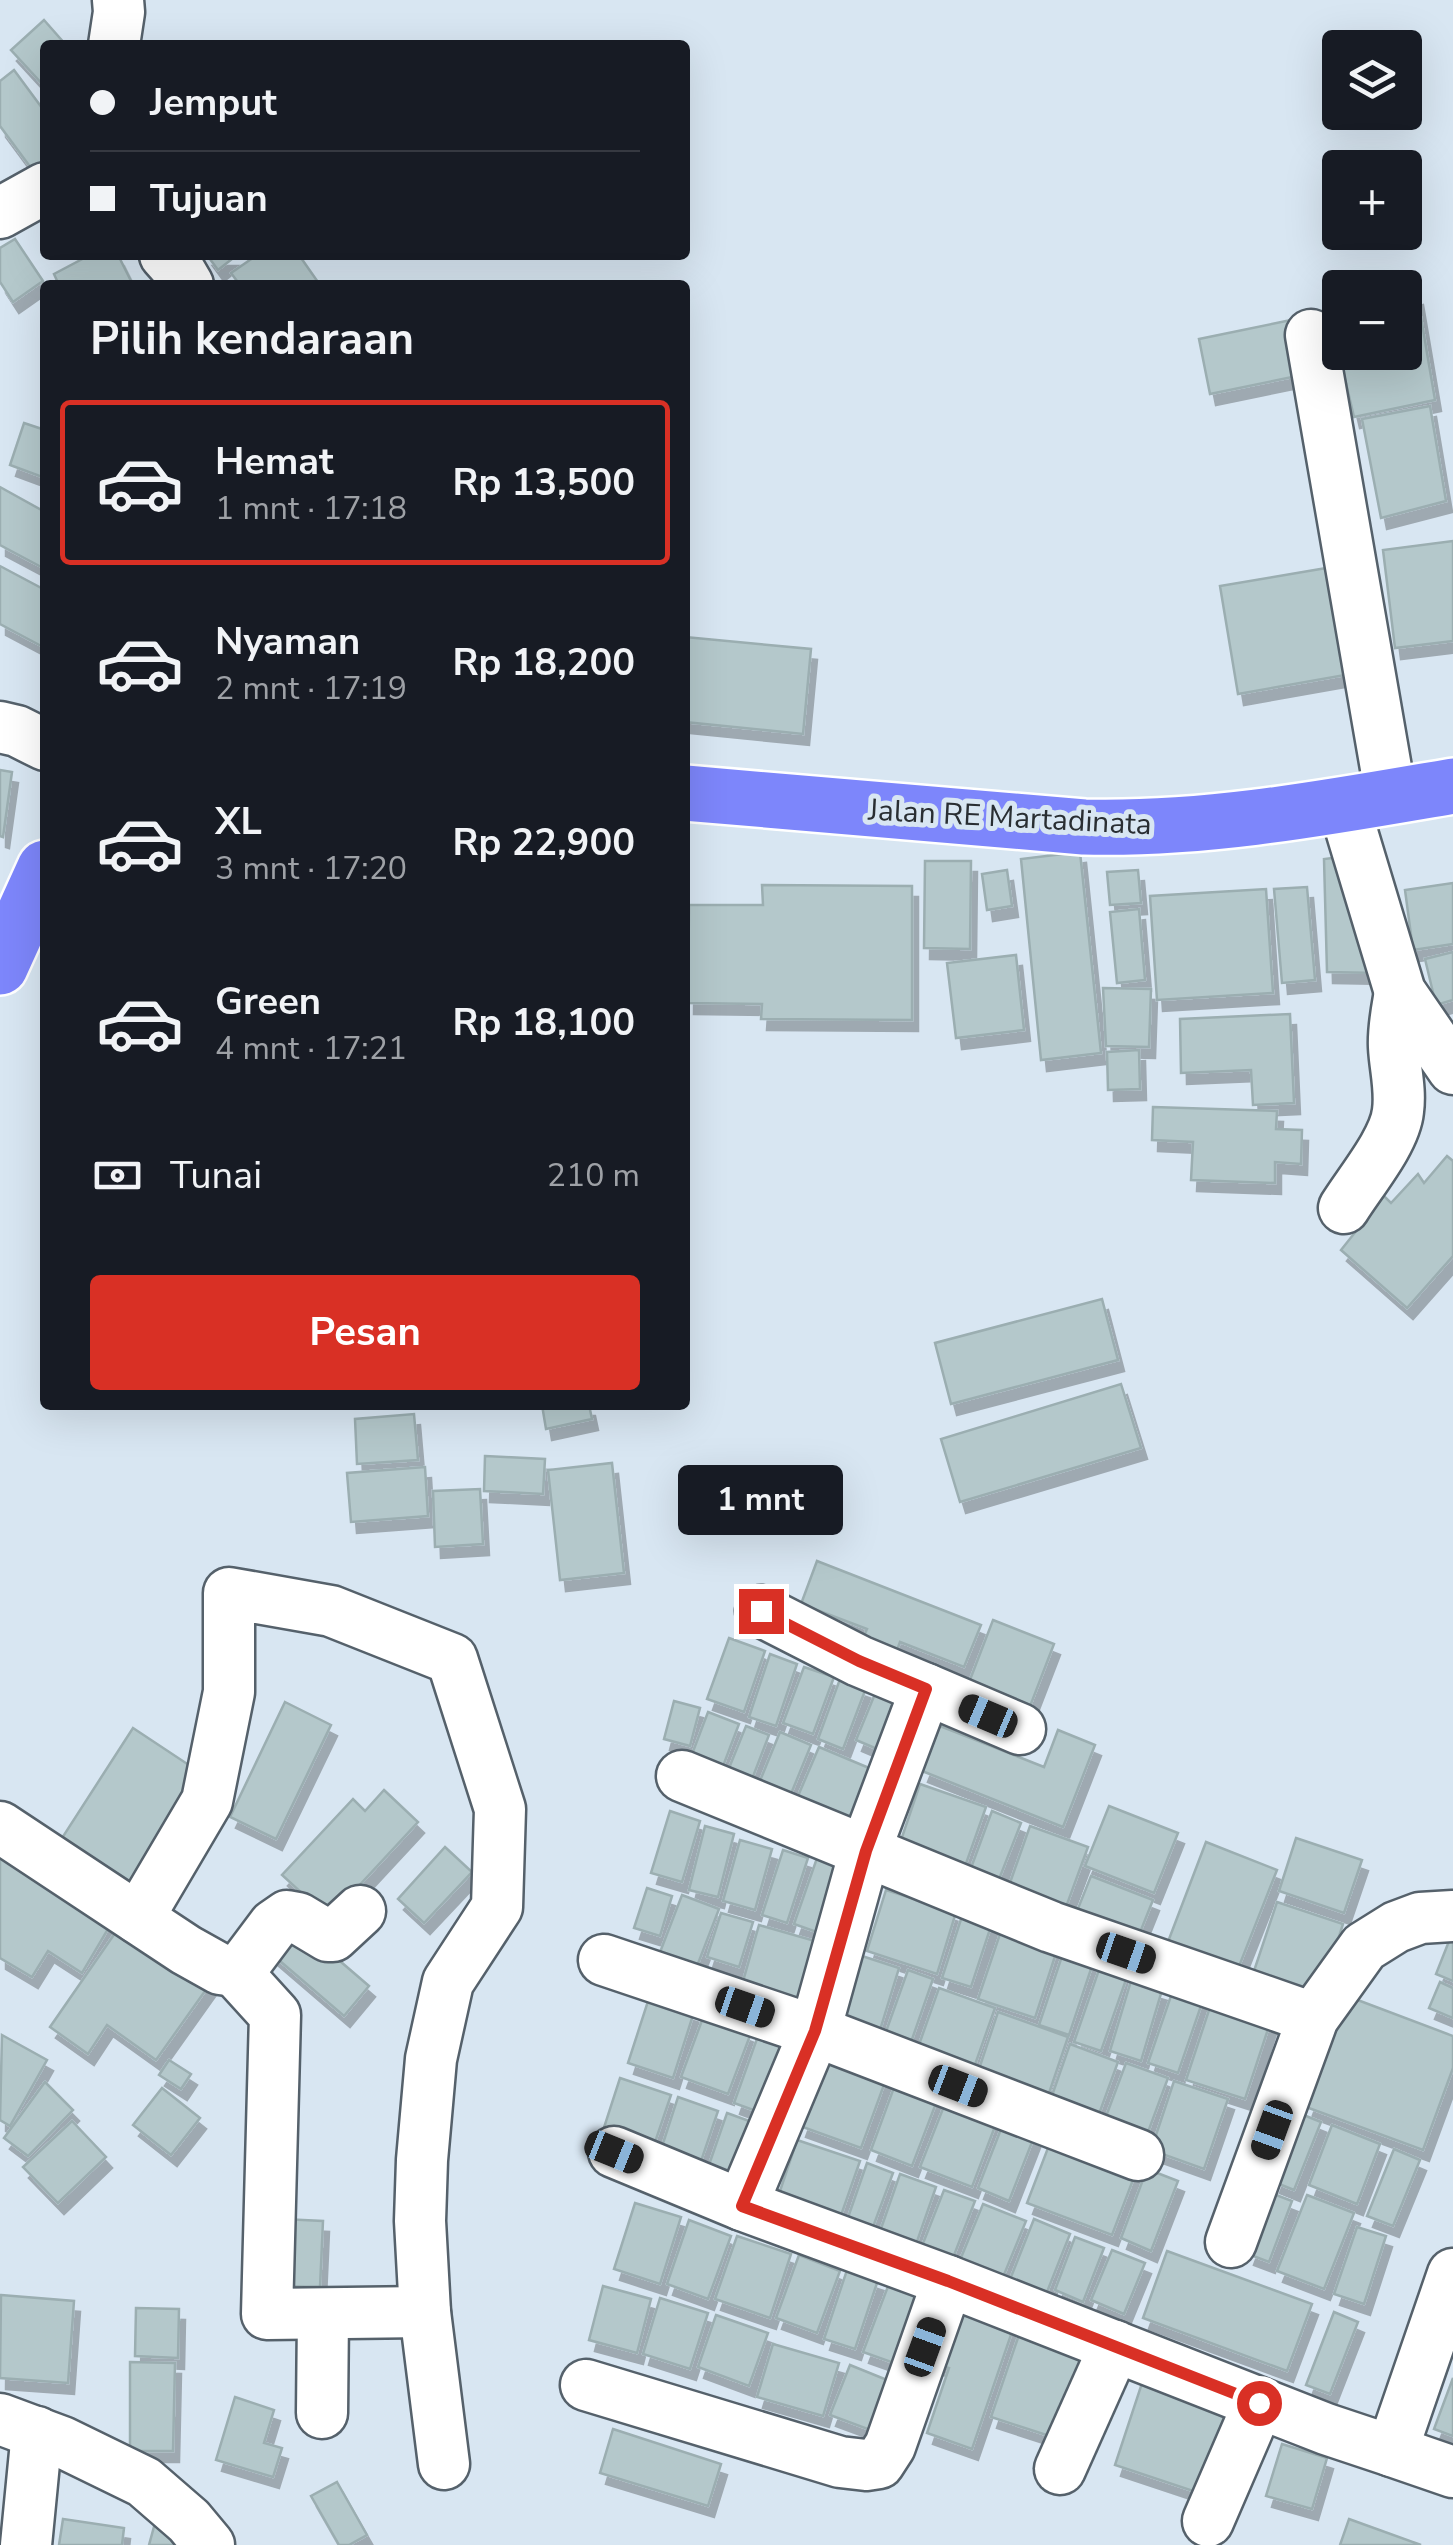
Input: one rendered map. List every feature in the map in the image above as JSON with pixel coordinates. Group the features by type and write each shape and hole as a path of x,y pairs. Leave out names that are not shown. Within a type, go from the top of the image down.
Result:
{"highway":[{"name":"Jalan RE Martadinata","path":"690,793 1084,828 1142,828 1210,824 1453,786"},
{"path":"0,967 40,879"}],"street":[{"path":"0,214 40,191"},
{"path":"170,260 185,280"},
{"path":"1311,335 1367,801 1400,992 1394,1022 1398,1114 1381,1150 1344,1208"},
{"path":"0,726 40,742"},
{"path":"1400,992 1453,1069"},
{"path":"138,1918 207,1801 229,1692 229,1593 332,1612 452,1659 500,1809 497,1907 448,1982 430,2059 420,2206 425,2312 444,2464"},
{"path":"761,1611 859,1661 1020,1729"},
{"path":"742,2206 815,2031 866,1851 926,1689"},
{"path":"682,1776 1051,1928 1313,2018"},
{"path":"0,1827 220,1969 242,1969 274,1925 287,1916 332,1936 360,1911"},
{"path":"1231,2242 1313,2018 1364,1947 1396,1926 1420,1918 1453,1916"},
{"path":"604,1960 815,2031 1138,2155"},
{"path":"234,1971 275,2015 267,2314 425,2312"},
{"path":"614,2152 742,2206 948,2281 1326,2430 1453,2472"},
{"path":"586,2386 840,2462 879,2463 890,2446 948,2281"},
{"path":"1392,2451 1448,2303"},
{"path":"322,2413 323,2315"},
{"path":"1060,2469 1115,2346"},
{"path":"1208,2521 1259,2403"},
{"path":"26,2545 18,2426 144,2482 189,2520 210,2545"}],"building":[{"path":"44,20 62,40 40,40 40,82 11,50"},
{"path":"14,70 40,105 40,168 34,172 0,126 0,81"},
{"path":"15,239 42,280 13,302 0,282 0,248"},
{"path":"81,260 120,260 130,280 57,280 54,274"},
{"path":"211,260 231,260 218,270"},
{"path":"250,260 302,260 316,280 236,280 231,273"},
{"path":"1291,320 1302,375 1210,394 1199,339"},
{"path":"1422,323 1435,400 1354,417 1343,370 1422,370"},
{"path":"1430,406 1446,501 1381,518 1362,419"},
{"path":"24,423 40,428 40,476 10,465"},
{"path":"0,487 40,509 40,566 0,545"},
{"path":"1453,541 1453,641 1395,648 1383,550"},
{"path":"1344,565 1362,672 1238,694 1220,586"},
{"path":"0,566 40,587 40,645 0,624"},
{"path":"690,637 811,649 803,734 690,723"},
{"path":"0,770 12,772 3,837 0,836"},
{"path":"1080,852 1101,1053 1041,1060 1021,859"},
{"path":"1365,854 1378,973 1327,972 1324,859"},
{"path":"925,861 971,861 970,949 924,948"},
{"path":"1007,870 1012,906 987,910 982,874"},
{"path":"1138,870 1141,903 1110,905 1107,872"},
{"path":"1453,883 1453,944 1413,950 1405,890"},
{"path":"762,885 912,886 912,1020 761,1019 762,1004 690,1003 690,905 763,905"},
{"path":"1307,887 1315,980 1282,983 1274,889"},
{"path":"1266,889 1273,993 1157,1000 1150,896"},
{"path":"1139,909 1145,980 1117,983 1110,912"},
{"path":"1453,952 1453,1000 1436,1005 1425,959"},
{"path":"1016,955 1024,1030 956,1038 947,963"},
{"path":"1103,988 1151,989 1149,1047 1106,1046"},
{"path":"1290,1014 1294,1103 1253,1105 1251,1070 1181,1073 1180,1019"},
{"path":"1139,1050 1140,1089 1108,1090 1107,1052"},
{"path":"1153,1107 1277,1111 1276,1129 1302,1130 1301,1164 1275,1162 1275,1183 1191,1180 1193,1142 1152,1140"},
{"path":"1447,1156 1453,1161 1453,1256 1407,1308 1341,1250 1384,1196 1391,1203 1418,1174 1424,1183"},
{"path":"1102,1299 1118,1360 951,1404 935,1343"},
{"path":"1121,1384 1141,1448 960,1502 941,1439"},
{"path":"543,1410 590,1410 592,1419 546,1429"},
{"path":"414,1414 418,1460 357,1464 355,1419"},
{"path":"485,1456 545,1459 543,1494 484,1491"},
{"path":"612,1463 624,1573 560,1580 548,1470"},
{"path":"425,1467 428,1516 351,1522 347,1473"},
{"path":"480,1489 483,1544 435,1547 433,1491"},
{"path":"817,1561 981,1625 964,1667 900,1642 893,1661 859,1648 867,1629 801,1604"},
{"path":"993,1620 1054,1644 1029,1709 968,1685"},
{"path":"729,1638 765,1651 744,1712 707,1699"},
{"path":"770,1654 797,1664 776,1726 749,1717"},
{"path":"804,1667 834,1677 813,1734 783,1723"},
{"path":"840,1679 866,1688 843,1749 818,1739"},
{"path":"877,1689 911,1702 889,1754 856,1740"},
{"path":"674,1701 700,1708 690,1746 664,1739"},
{"path":"285,1702 331,1725 276,1839 230,1817"},
{"path":"708,1712 739,1724 717,1782 686,1770"},
{"path":"746,1726 769,1735 747,1792 723,1783"},
{"path":"940,1726 1044,1767 1058,1730 1095,1745 1063,1827 922,1771"},
{"path":"133,1728 201,1773 131,1882 62,1838"},
{"path":"780,1732 811,1745 786,1806 755,1793"},
{"path":"819,1747 881,1773 853,1836 792,1810"},
{"path":"920,1784 986,1807 962,1875 897,1852"},
{"path":"384,1790 418,1822 329,1918 282,1875 353,1799 365,1811"},
{"path":"1109,1806 1178,1833 1154,1893 1085,1866"},
{"path":"670,1811 700,1821 682,1882 651,1873"},
{"path":"992,1811 1021,1823 996,1887 968,1876"},
{"path":"705,1826 734,1834 718,1897 689,1890"},
{"path":"1030,1826 1088,1847 1062,1918 1005,1897"},
{"path":"1296,1838 1362,1860 1344,1913 1279,1891"},
{"path":"740,1840 772,1849 755,1910 723,1901"},
{"path":"1206,1842 1277,1870 1236,1974 1166,1947"},
{"path":"445,1847 472,1872 424,1923 398,1899"},
{"path":"783,1850 808,1858 787,1923 762,1915"},
{"path":"2,1857 111,1924 82,1973 48,1951 32,1977 0,1958"},
{"path":"817,1858 849,1869 825,1935 794,1924"},
{"path":"1091,1876 1153,1900 1135,1945 1073,1921"},
{"path":"647,1888 672,1896 660,1936 634,1928"},
{"path":"886,1890 956,1912 937,1974 867,1951"},
{"path":"682,1895 719,1909 694,1974 657,1960"},
{"path":"1277,1902 1343,1924 1320,1996 1253,1974"},
{"path":"721,1913 753,1922 739,1967 707,1957"},
{"path":"963,1913 992,1923 971,1987 942,1978"},
{"path":"122,1923 210,1984 156,2060 107,2025 88,2054 50,2027"},
{"path":"298,1925 369,1986 344,2016 273,1955"},
{"path":"759,1925 822,1943 802,2010 740,1992"},
{"path":"1001,1931 1057,1950 1035,2018 978,1999"},
{"path":"1453,1931 1453,1981 1436,1974"},
{"path":"1063,1953 1093,1963 1069,2035 1039,2025"},
{"path":"862,1956 899,1968 880,2030 843,2018"},
{"path":"1101,1964 1128,1974 1101,2051 1074,2042"},
{"path":"908,1970 933,1979 909,2048 883,2040"},
{"path":"1131,1981 1162,1990 1141,2061 1110,2051"},
{"path":"1440,1982 1453,1988 1453,2018 1429,2008"},
{"path":"939,1988 995,2008 971,2076 915,2056"},
{"path":"1173,1990 1203,2000 1178,2073 1148,2063"},
{"path":"1347,1996 1453,2036 1453,2068 1423,2150 1306,2107"},
{"path":"649,1998 694,2012 673,2078 628,2063"},
{"path":"1213,1998 1272,2017 1245,2099 1186,2080"},
{"path":"998,2012 1068,2037 1045,2105 975,2081"},
{"path":"704,2015 751,2033 728,2094 681,2077"},
{"path":"759,2033 792,2045 767,2115 734,2103"},
{"path":"2,2035 47,2060 10,2126 0,2120"},
{"path":"1070,2044 1118,2062 1095,2125 1048,2107"},
{"path":"828,2049 889,2071 861,2148 800,2126"},
{"path":"169,2060 191,2074 181,2089 159,2075"},
{"path":"1126,2063 1168,2078 1144,2143 1102,2127"},
{"path":"620,2078 671,2095 649,2160 599,2143"},
{"path":"1174,2081 1228,2099 1204,2169 1151,2150"},
{"path":"45,2082 73,2110 28,2156 4,2138"},
{"path":"896,2082 938,2098 912,2166 871,2150"},
{"path":"162,2088 200,2118 171,2155 133,2125"},
{"path":"678,2097 718,2111 695,2179 656,2165"},
{"path":"946,2101 997,2121 972,2187 920,2167"},
{"path":"727,2113 763,2126 738,2194 703,2182"},
{"path":"1301,2114 1321,2122 1294,2190 1274,2182"},
{"path":"72,2121 106,2157 58,2203 23,2167"},
{"path":"1003,2124 1034,2137 1009,2201 978,2188"},
{"path":"1332,2125 1380,2144 1357,2204 1309,2185"},
{"path":"797,2140 860,2161 838,2224 776,2203"},
{"path":"1051,2140 1136,2172 1112,2235 1027,2203"},
{"path":"1394,2149 1420,2160 1393,2226 1367,2216"},
{"path":"867,2163 893,2173 870,2235 845,2226"},
{"path":"1147,2169 1178,2181 1151,2251 1121,2238"},
{"path":"900,2174 936,2187 913,2253 877,2240"},
{"path":"944,2190 975,2201 951,2263 920,2251"},
{"path":"1271,2193 1292,2201 1269,2262 1248,2254"},
{"path":"1307,2195 1354,2213 1324,2289 1277,2271"},
{"path":"635,2203 681,2217 660,2284 614,2269"},
{"path":"983,2204 1026,2221 1001,2282 958,2265"},
{"path":"282,2219 323,2221 320,2287 279,2286"},
{"path":"1034,2219 1070,2234 1045,2297 1009,2282"},
{"path":"689,2220 731,2236 708,2299 667,2284"},
{"path":"1357,2227 1386,2236 1364,2304 1334,2294"},
{"path":"737,2236 791,2254 770,2318 715,2299"},
{"path":"1075,2237 1104,2248 1083,2302 1055,2290"},
{"path":"1112,2250 1145,2263 1124,2314 1091,2300"},
{"path":"1167,2251 1312,2304 1287,2371 1143,2318"},
{"path":"799,2255 840,2271 817,2333 776,2318"},
{"path":"847,2270 878,2280 855,2349 824,2339"},
{"path":"890,2281 934,2298 908,2368 863,2352"},
{"path":"603,2286 651,2299 637,2353 589,2340"},
{"path":"1,2295 74,2301 68,2383 0,2378"},
{"path":"660,2298 708,2313 690,2369 643,2354"},
{"path":"950,2301 1015,2323 972,2449 927,2433 949,2368 930,2362"},
{"path":"136,2308 179,2309 178,2358 135,2356"},
{"path":"1334,2312 1358,2322 1330,2394 1306,2385"},
{"path":"716,2315 768,2333 749,2386 698,2367"},
{"path":"1023,2323 1100,2349 1068,2442 991,2417"},
{"path":"773,2344 839,2363 823,2416 757,2397"},
{"path":"130,2362 175,2363 173,2451 130,2451"},
{"path":"850,2365 892,2382 873,2431 830,2415"},
{"path":"1144,2377 1240,2410 1211,2497 1115,2465"},
{"path":"1453,2378 1453,2436 1434,2429"},
{"path":"235,2397 274,2410 264,2443 282,2448 273,2477 216,2460"},
{"path":"613,2429 721,2464 708,2506 600,2473"},
{"path":"1282,2444 1327,2458 1312,2509 1266,2496"},
{"path":"337,2482 367,2535 349,2545 339,2545 311,2496"},
{"path":"63,2519 124,2528 122,2545 59,2545"},
{"path":"1349,2519 1421,2545 1340,2545"},
{"path":"155,2523 187,2545 149,2545"}],"route":[{"path":"761,1611 859,1661 926,1689 866,1851 815,2031 742,2206 948,2281 1259,2403"}]}
